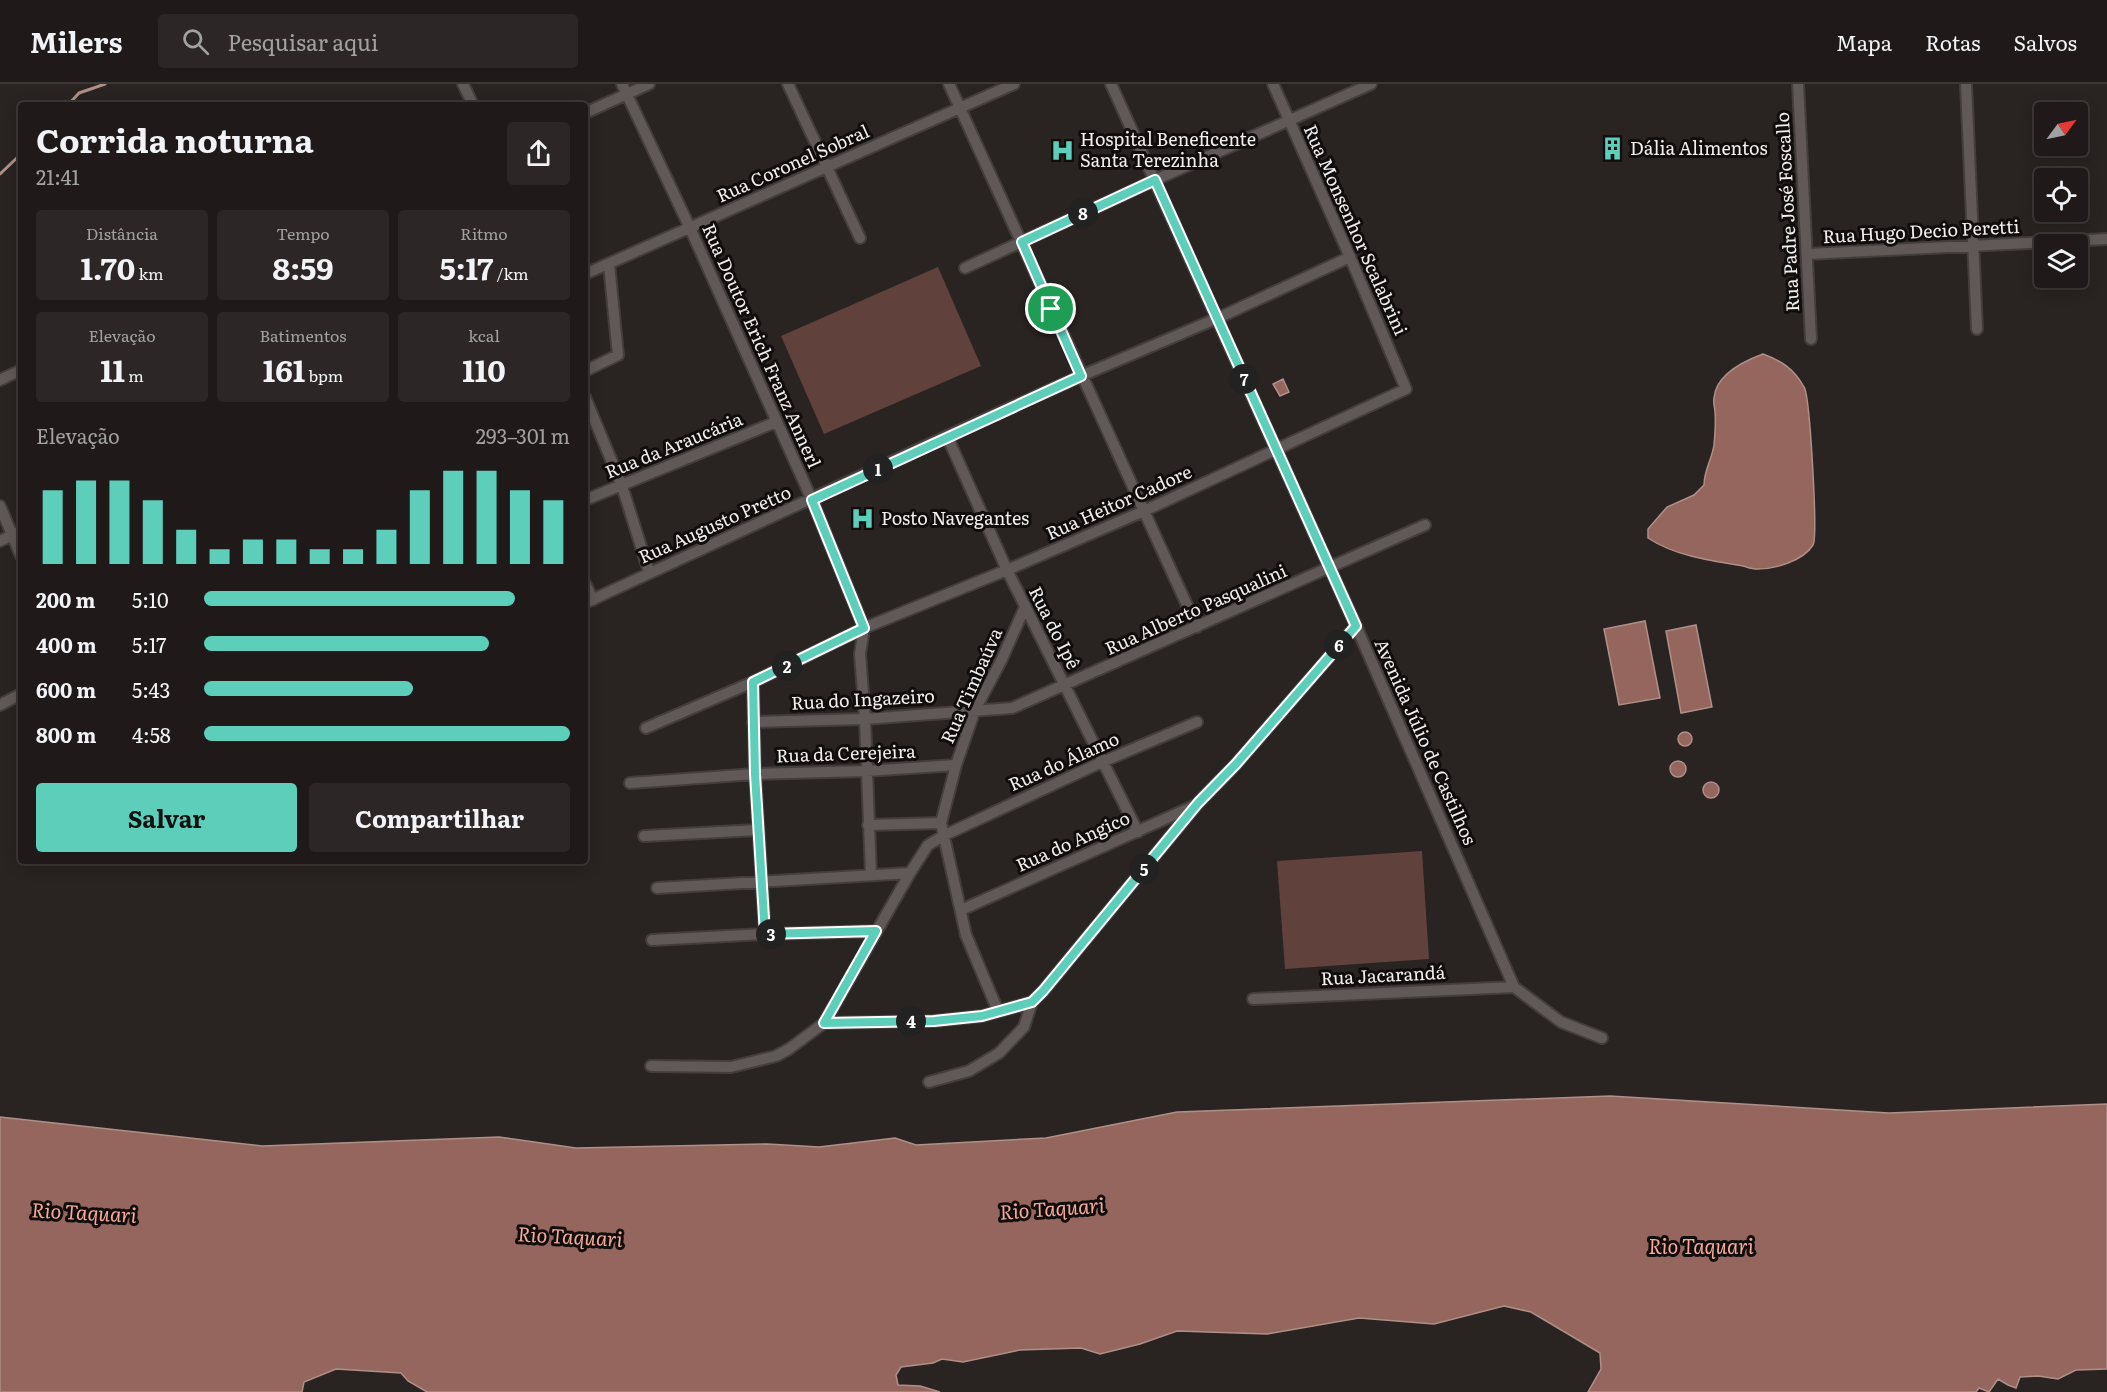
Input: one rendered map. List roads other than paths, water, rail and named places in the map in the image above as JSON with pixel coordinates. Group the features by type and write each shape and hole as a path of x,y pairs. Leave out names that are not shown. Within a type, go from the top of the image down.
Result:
{"street":[{"path":"463,84 472,102"},
{"path":"588,111 624,89 649,84"},
{"path":"788,84 860,238"},
{"path":"949,84 1197,627"},
{"name":"Rua Coronel Sobral","path":"588,273 1014,84"},
{"name":"Avenida Júlio de Castilhos","path":"1111,84 1356,626 1514,987"},
{"name":"Rua Monsenhor Scalabrini","path":"1272,84 1350,257 1406,389"},
{"path":"965,268 1371,84"},
{"name":"Rua Padre José Foscallo","path":"1798,84 1811,339"},
{"path":"1966,84 1977,328"},
{"name":"Rua Doutor Erich Franz Annerl","path":"624,89 690,228 812,500 864,628 860,654 865,718 871,875"},
{"name":"Rua Hugo Decio Peretti","path":"1808,254 2107,239"},
{"name":"Rua Augusto Pretto","path":"589,601 812,500 946,436 1218,318 1350,257"},
{"path":"588,369 618,355 609,264"},
{"path":"0,380 18,371"},
{"name":"Rua Heitor Cadore","path":"646,728 753,682 864,628 1143,511 1406,389"},
{"path":"588,404 622,486 649,572"},
{"name":"Rua da Araucária","path":"588,500 776,422"},
{"name":"Rua do Ipê","path":"946,436 1006,570 1138,832"},
{"path":"0,506 16,533 0,541"},
{"name":"Rua Alberto Pasqualini","path":"975,710 1012,708 1425,525"},
{"name":"Rua Timbaúva","path":"941,823 956,765 975,710 1001,661 1024,607"},
{"path":"929,1082 969,1071 999,1053 1024,1027 1032,1002 1198,803 1236,764 1356,626"},
{"path":"753,682 755,774 765,934"},
{"path":"0,705 18,696"},
{"name":"Rua do Ingazeiro","path":"753,722 865,718 975,710"},
{"name":"Rua do Álamo","path":"945,835 1102,762 1197,722"},
{"name":"Rua da Cerejeira","path":"630,783 755,774 866,771 956,765"},
{"name":"Rua do Angico","path":"961,910 1198,803"},
{"path":"868,825 941,823 966,935 998,1011"},
{"path":"644,836 758,830"},
{"path":"651,1066 731,1067 776,1056 824,1023 928,845 945,835"},
{"path":"657,888 910,873"},
{"path":"652,940 876,931"},
{"path":"1514,987 1561,1022 1602,1038"},
{"name":"Rua Jacarandá","path":"1252,999 1514,987"},
{"path":"824,1023 934,1021 982,1016 1032,1002"}],"water":[{"path":"1763,354 1787,366 1804,387 1809,414 1813,466 1815,518 1813,545 1796,560 1772,568 1757,569 1706,560 1670,549 1648,538 1648,529 1667,507 1694,495 1704,485 1714,445 1714,400 1720,382 1732,370"},
{"path":"1283,379 1289,392 1280,396 1273,384"},
{"path":"1645,621 1660,698 1619,705 1604,629"},
{"path":"1696,625 1712,707 1681,713 1666,631"},
{"path":"1682,732 1688,732 1692,739 1688,746 1682,746 1678,742 1678,736"},
{"path":"1678,761 1686,769 1678,777 1670,769"},
{"path":"1708,782 1714,782 1719,790 1717,796 1708,798 1703,793 1703,787"},
{"name":"Rio Taquari","path":"1610,1096 1889,1113 2107,1104 2107,1369 2076,1370 2058,1379 2038,1376 2020,1377 2016,1388 1998,1379 1989,1392 1979,1388 1976,1392 1588,1392 1601,1369 1600,1353 1531,1312 1504,1306 1434,1324 1359,1318 1267,1334 1177,1331 1140,1344 1100,1354 1081,1348 1020,1350 963,1362 942,1359 933,1363 901,1367 896,1375 898,1385 920,1386 940,1392 427,1392 408,1381 401,1373 336,1369 304,1382 302,1392 0,1392 0,1117 262,1146 499,1137 576,1148 768,1144 819,1147 895,1138 916,1145 1046,1138 1177,1112"}],"waterway":[{"path":"71,102 79,93 105,84"},
{"path":"0,174 18,157"}],"place":[{"name":"Dália Alimentos","path":"1612,149"},
{"name":"Hospital Beneficente Santa Terezinha","path":"1062,150"},
{"name":"Posto Navegantes","path":"863,519"}]}
